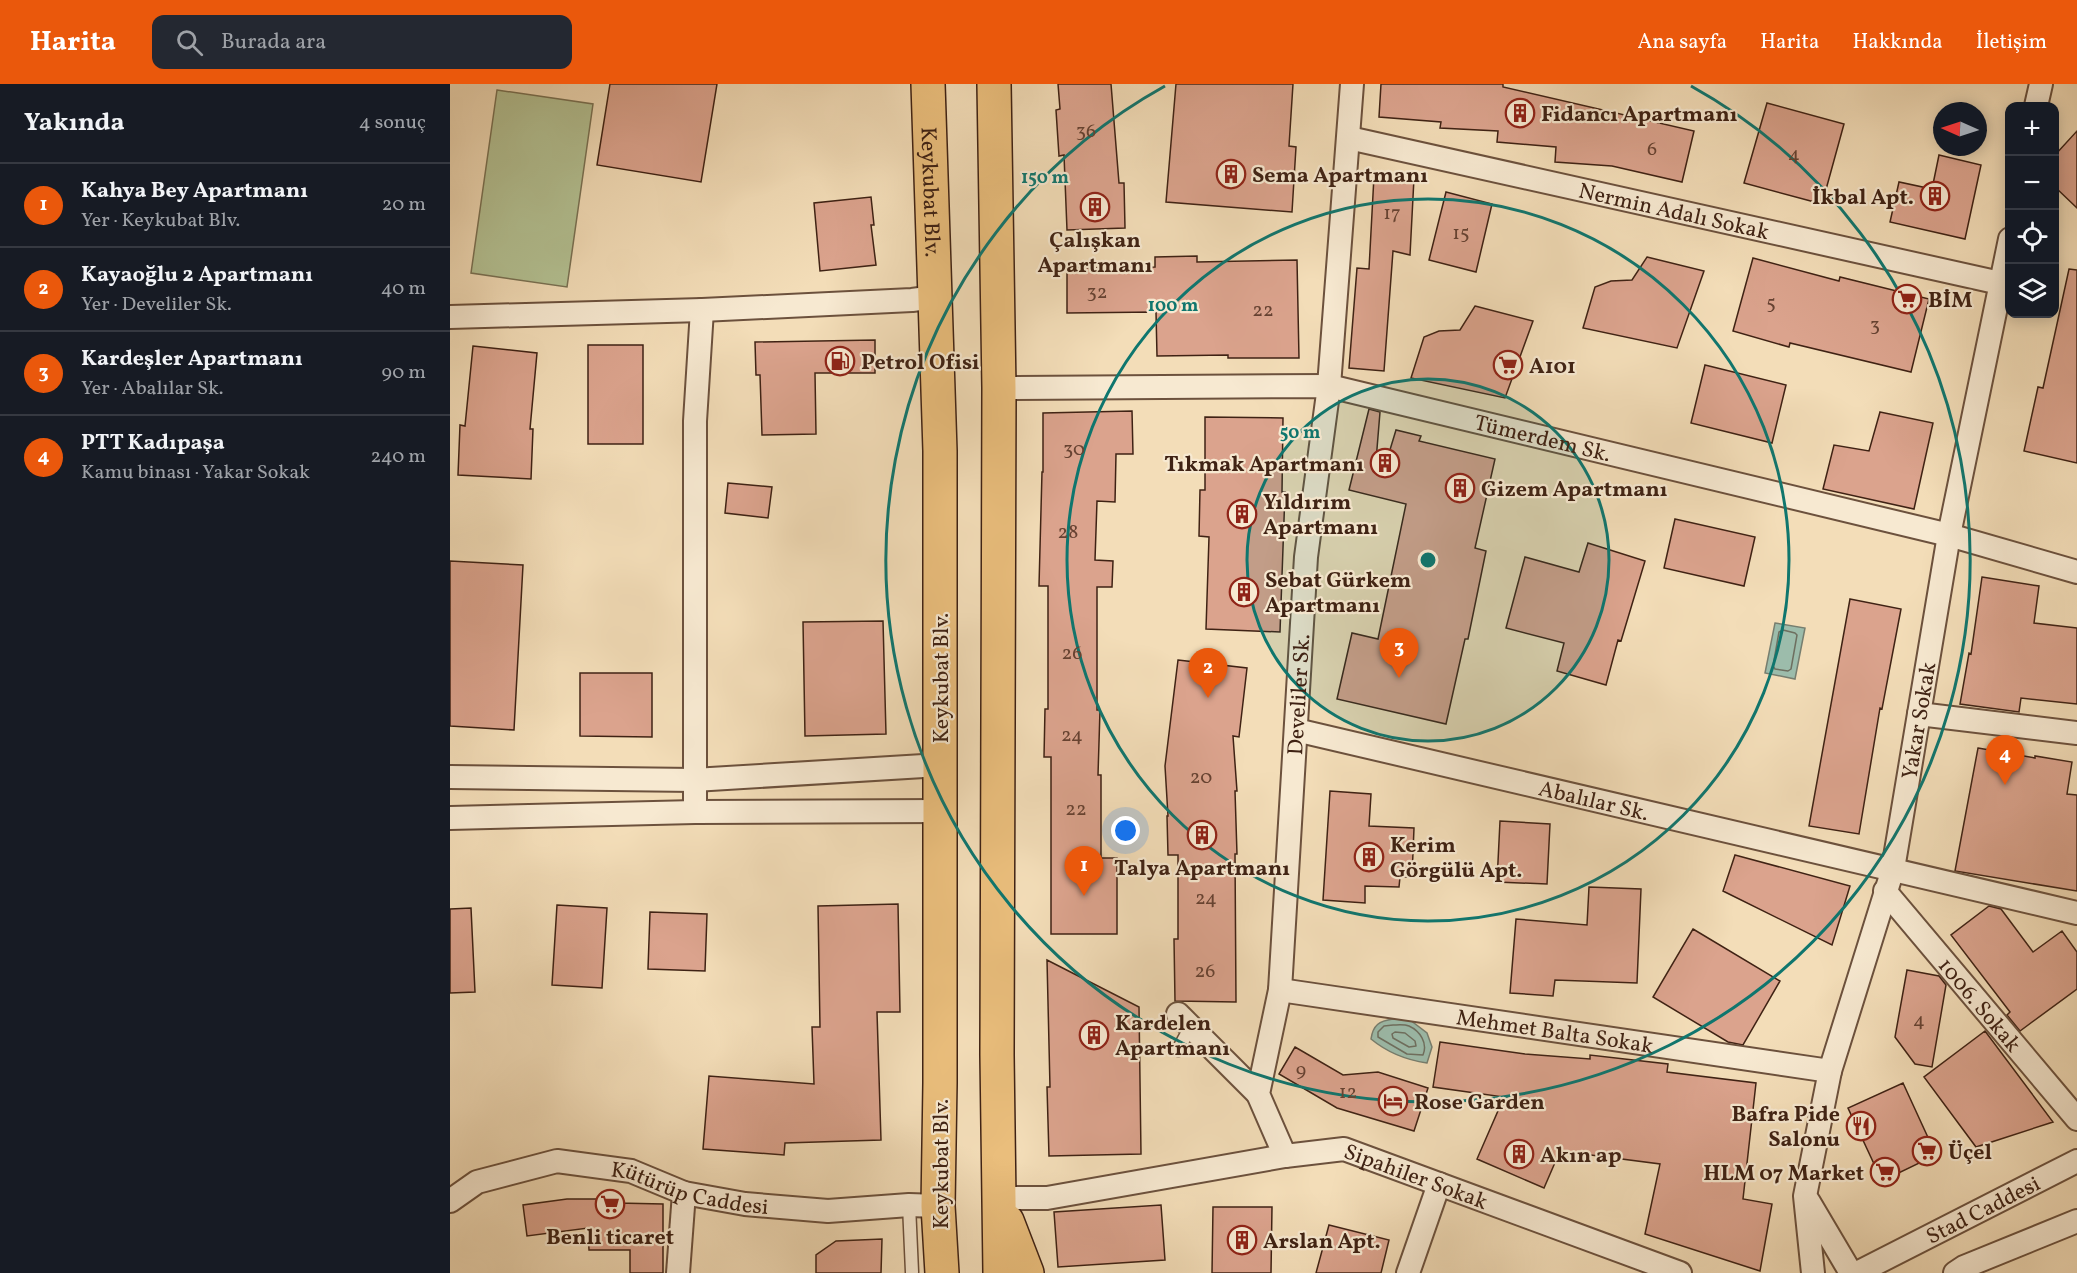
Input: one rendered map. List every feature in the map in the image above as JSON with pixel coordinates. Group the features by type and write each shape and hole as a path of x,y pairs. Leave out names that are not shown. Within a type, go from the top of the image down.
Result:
{"highway":[{"name":"Keykubat Blv.","path":"927,84 940,451 940,811 924,1206 942,1273"},
{"path":"994,84 999,388 997,729 1000,1273"},
{"path":"999,1198 1026,1273"},
{"path":"924,1206 930,1273"}],"street":[{"name":"Develiler Sk.","path":"1258,1094 1280,990 1306,557 1329,386 1352,84"},
{"path":"2037,102 2041,84"},
{"name":"Nermin Adalı Sokak","path":"1349,138 2001,283"},
{"name":"Yakar Sokak","path":"1813,1273 1805,1196 1830,1071 1893,869 1949,535 2005,263"},
{"path":"450,317 702,310 935,297"},
{"path":"695,812 695,421 702,310"},
{"name":"Tümerdem Sk.","path":"999,388 1329,386 1949,535 2077,572"},
{"path":"1919,714 2077,733"},
{"name":"Abalılar Sk.","path":"1296,730 2077,913"},
{"path":"450,777 694,780 940,765"},
{"path":"450,818 695,812 940,811"},
{"name":"1006. Sokak","path":"1885,891 2077,1119"},
{"name":"Mehmet Balta Sokak","path":"1280,990 1830,1071"},
{"path":"1184,1020 1258,1094 1285,1156"},
{"name":"Sipahiler Sokak","path":"999,1198 1047,1198 1285,1156 1344,1149 1680,1273"},
{"name":"Kütürüp Caddesi","path":"450,1201 477,1182 557,1161 631,1171 684,1193 744,1204 828,1211 924,1206"},
{"name":"Stad Caddesi","path":"1857,1273 2077,1161"},
{"path":"1408,1273 1438,1184"},
{"path":"678,1273 684,1193"},
{"path":"1805,1196 1851,1273"},
{"name":"Stad Caddesi","path":"1955,1273 1964,1267 2077,1221"}],"lane":[{"path":"1178,1050 1184,1020"},
{"path":"912,1272 924,1206"}],"shaded area":[{"path":"497,90 593,104 567,287 471,273"}],"water":[{"path":"1775,623 1805,628 1795,679 1765,673"},
{"path":"1393,1019 1410,1020 1427,1033 1432,1047 1427,1063 1398,1055 1371,1039 1373,1030 1378,1024"}],"building":[{"path":"610,84 717,84 701,182 597,165"},
{"path":"1058,84 1111,84 1119,183 1124,183 1125,228 1067,230 1064,155 1059,156 1056,110 1060,109"},
{"path":"1176,84 1293,84 1289,146 1296,147 1292,212 1166,202"},
{"path":"1381,84 1503,84 1503,87 1694,131 1682,182 1612,166 1555,162 1556,147 1497,142 1498,131 1440,128 1441,122 1379,117"},
{"path":"1767,103 1844,124 1822,204 1744,183"},
{"path":"2077,131 2077,208 2059,191 2059,151"},
{"name":"İkbal Apt.","path":"1939,156 1981,165 1965,239 1890,222 1899,182 1932,189"},
{"path":"1374,176 1414,178 1410,255 1393,251 1384,371 1349,368 1357,268 1369,269"},
{"path":"1446,192 1492,204 1476,272 1429,260"},
{"path":"871,197 874,225 871,225 876,265 820,271 814,203"},
{"path":"1197,256 1197,262 1297,260 1299,358 1228,358 1228,355 1157,356 1156,312 1067,313 1067,268 1155,267 1155,257"},
{"path":"1647,257 1704,271 1677,348 1583,328 1595,287 1611,281 1632,280"},
{"path":"1753,258 1839,281 1840,277 1929,299 1911,372 1790,343 1789,347 1733,331"},
{"path":"2069,269 2077,270 2077,463 2024,451 2038,387 2043,388"},
{"path":"1475,306 1533,321 1505,398 1411,378 1424,337 1439,331 1460,330"},
{"path":"875,340 875,373 815,373 816,434 762,435 760,375 756,375 755,342"},
{"path":"588,345 643,345 643,444 588,444"},
{"path":"473,346 537,353 530,429 533,429 531,479 458,475 460,425 465,426"},
{"path":"1705,365 1786,385 1772,443 1691,423"},
{"path":"1369,409 1380,412 1376,461 1386,463 1396,430 1421,436 1419,441 1495,459 1475,548 1486,551 1468,639 1465,639 1446,724 1337,699 1352,633 1378,639 1406,504 1349,490"},
{"path":"1132,411 1133,454 1116,454 1115,502 1097,501 1095,560 1113,561 1112,587 1097,587 1097,710 1100,710 1098,775 1101,775 1101,858 1117,858 1117,934 1051,934 1051,757 1044,757 1045,709 1048,709 1048,586 1039,586 1043,413"},
{"path":"1880,412 1933,423 1914,509 1823,489 1834,445 1869,451"},
{"path":"1205,417 1283,418 1282,492 1285,492 1280,632 1206,629 1209,537 1199,536 1200,490 1205,490"},
{"path":"728,483 772,487 768,518 725,513"},
{"path":"1675,519 1755,537 1744,586 1664,568"},
{"path":"1588,543 1645,561 1621,641 1618,640 1606,685 1557,671 1564,643 1506,628 1525,557 1579,572"},
{"path":"450,561 523,565 514,730 450,726"},
{"path":"1982,577 2039,586 2034,623 2077,628 2077,704 2021,698 2019,712 1960,704 1969,653 1971,654"},
{"path":"1850,599 1901,609 1882,709 1880,708 1859,834 1809,826"},
{"path":"883,621 886,734 805,736 803,622"},
{"path":"1178,660 1247,668 1239,737 1233,736 1237,791 1235,791 1236,1002 1175,1001 1174,939 1178,939 1178,855 1168,855 1165,766"},
{"path":"580,673 652,673 652,737 580,736"},
{"path":"1978,748 2072,762 2067,794 2077,795 2077,891 1955,871"},
{"name":"Kerim Görgülü Apt.","path":"1330,791 1371,794 1369,826 1414,828 1412,877 1400,877 1399,887 1365,886 1365,903 1323,900"},
{"path":"1500,821 1550,824 1547,884 1497,882"},
{"path":"1735,855 1850,886 1832,945 1723,891"},
{"path":"1589,887 1641,889 1637,983 1555,980 1553,996 1510,993 1516,919 1587,925"},
{"path":"898,904 900,1012 877,1012 881,1140 785,1143 784,1155 703,1149 709,1076 814,1084 812,1027 820,1027 818,906"},
{"path":"557,905 607,908 602,988 552,985"},
{"path":"1989,906 2001,909 2033,952 2062,931 2077,952 2077,989 2020,1031 2007,1015 2010,1012 1951,935"},
{"path":"471,908 475,992 450,993 450,909"},
{"path":"650,912 707,914 705,971 648,969"},
{"path":"1693,929 1780,981 1743,1045 1728,1042 1653,997"},
{"path":"1047,960 1139,1007 1141,1154 1049,1156"},
{"path":"1907,970 1939,976 1946,985 1932,1067 1915,1064 1895,1037"},
{"path":"1985,1031 2053,1122 1976,1147 1924,1077"},
{"path":"1440,1042 1525,1054 1590,1059 1590,1055 1668,1064 1667,1072 1756,1083 1743,1199 1772,1204 1760,1271 1645,1234 1660,1164 1560,1151 1544,1188 1477,1159 1504,1097 1433,1087"},
{"path":"1295,1047 1343,1075 1378,1072 1428,1088 1414,1131 1337,1108 1279,1074"},
{"path":"1903,1083 1936,1155 1882,1181 1848,1108"},
{"path":"567,1199 617,1199 617,1203 663,1204 663,1273 630,1273 630,1250 589,1250 588,1228 527,1236 523,1205"},
{"path":"1161,1205 1165,1260 1058,1267 1054,1212"},
{"name":"Arslan Apt.","path":"1213,1207 1272,1207 1271,1273 1212,1273"},
{"path":"1329,1225 1389,1240 1381,1273 1316,1273"},
{"path":"882,1239 881,1273 816,1273 816,1255 836,1241"}],"place":[{"name":"Fidancı Apartmanı","path":"1520,113"},
{"name":"Sema Apartmanı","path":"1231,174"},
{"name":"İkbal Apt.","path":"1935,196"},
{"name":"Çalışkan Apartmanı","path":"1095,207"},
{"name":"BİM","path":"1907,299"},
{"name":"Petrol Ofisi","path":"840,361"},
{"name":"A101","path":"1508,365"},
{"name":"Tıkmak Apartmanı","path":"1385,463"},
{"name":"Gizem Apartmanı","path":"1460,488"},
{"name":"Yıldırım Apartmanı","path":"1242,514"},
{"name":"Sebat Gürkem Apartmanı","path":"1244,592"},
{"name":"Kardeşler Apartmanı","path":"1399,678"},
{"name":"Kayaoğlu 2 Apartmanı","path":"1208,698"},
{"name":"PTT Kadıpaşa","path":"2005,785"},
{"name":"Talya Apartmanı","path":"1202,835"},
{"name":"Kerim Görgülü Apt.","path":"1369,857"},
{"name":"Kahya Bey Apartmanı","path":"1084,896"},
{"name":"Kardelen Apartmanı","path":"1094,1035"},
{"name":"Rose Garden","path":"1393,1101"},
{"name":"Bafra Pide Salonu","path":"1861,1126"},
{"name":"Üçel","path":"1927,1151"},
{"name":"Akın ap","path":"1519,1154"},
{"name":"HLM 07 Market","path":"1885,1172"},
{"name":"Benli ticaret","path":"610,1204"},
{"name":"Arslan Apt.","path":"1242,1240"}]}
